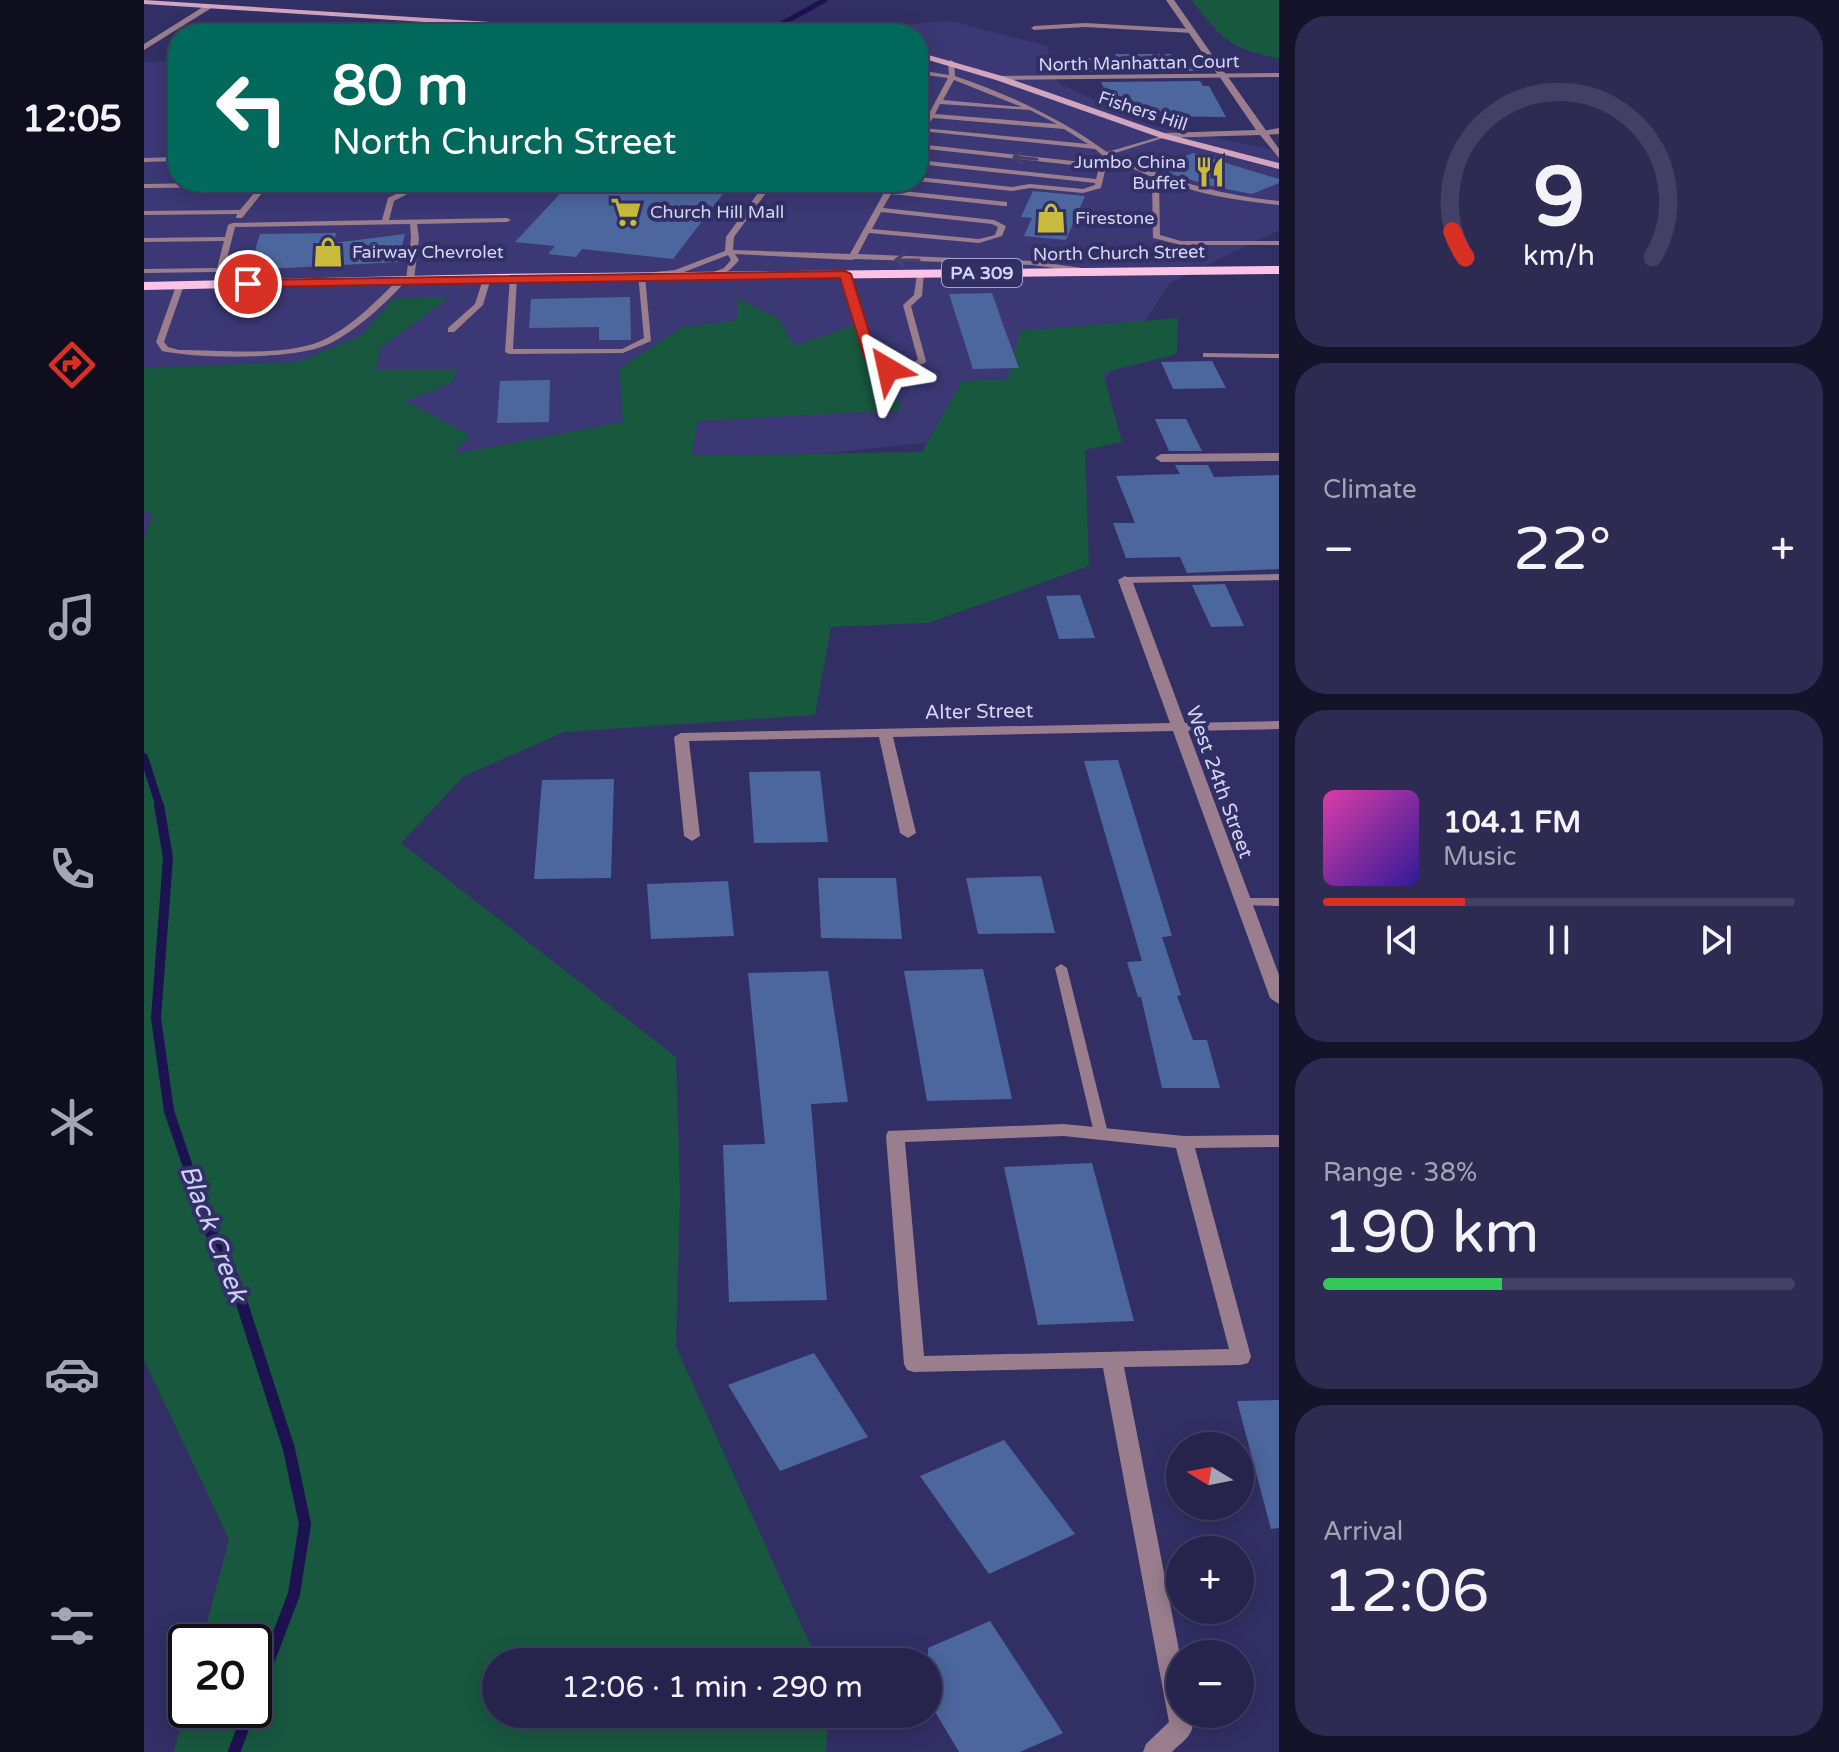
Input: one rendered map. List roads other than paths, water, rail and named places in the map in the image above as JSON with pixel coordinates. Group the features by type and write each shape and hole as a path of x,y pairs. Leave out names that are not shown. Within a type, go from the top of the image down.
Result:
{"main road":[{"path":"144,2 494,24"},
{"name":"Fishers Hill","path":"928,56 1164,136 1279,166"},
{"name":"North Church Street","path":"144,286 180,285 218,277 447,280 1279,270"}],"street":[{"path":"1170,0 1279,155"},
{"path":"182,24 209,7"},
{"path":"144,48 168,33"},
{"path":"1164,136 1279,131"},
{"path":"1161,458 1279,457"},
{"name":"West 24th Street","path":"1125,580 1279,998"},
{"name":"Alter Street","path":"692,836 681,737 1279,725"},
{"path":"885,733 908,833"},
{"path":"1184,1142 1241,1357 914,1364 895,1136 1064,1130 1184,1142 1279,1141"},
{"path":"1112,1361 1182,1726 1155,1752"}],"lane":[{"path":"1034,28 1076,25 1192,31"},
{"path":"928,121 952,77 951,62"},
{"path":"928,73 952,77 1036,109 1071,127 1106,154 1155,178 1236,200 1279,204"},
{"name":"North Manhattan Court","path":"999,78 1279,75"},
{"path":"939,102 1036,109"},
{"path":"931,116 1071,127"},
{"path":"928,131 1098,148"},
{"path":"1106,154 1164,136"},
{"path":"928,147 1102,166"},
{"path":"928,180 1012,189 1030,186 1083,191 1093,189 1099,181 1106,154"},
{"path":"144,160 168,159"},
{"path":"928,163 1099,181"},
{"path":"1155,178 1156,236 1181,243 1279,243"},
{"path":"144,186 168,186"},
{"path":"994,222 1012,189"},
{"path":"144,271 218,277 232,225 259,192"},
{"path":"385,222 391,200 407,192"},
{"path":"707,276 727,270 735,260 729,252 730,237 763,192"},
{"path":"852,258 888,192 1004,204"},
{"path":"867,231 979,241 998,236 1002,226 994,222 879,210"},
{"path":"144,213 243,212"},
{"path":"232,225 507,220"},
{"path":"180,285 160,342 165,349 179,352 285,351 324,343 366,314 406,280 415,238 413,222"},
{"path":"144,240 228,239"},
{"path":"513,278 509,352 623,351 648,339 634,276 676,272 729,252 1032,263 1096,272"},
{"path":"845,274 872,359 888,369 909,368 922,361 907,305 918,296 921,274"},
{"path":"451,330 479,305 491,278"},
{"path":"1206,355 1279,356"},
{"path":"1125,580 1279,577"},
{"path":"1242,902 1279,902"},
{"path":"1061,968 1101,1133"}],"waterway":[{"name":"Black Creek","path":"781,24 825,0"},
{"name":"Black Creek","path":"144,757 160,807"},
{"name":"Black Creek","path":"159,805 168,858 156,1018 169,1111 208,1226"},
{"name":"Black Creek","path":"207,1224 236,1285 289,1449 305,1524 294,1594 272,1652"},
{"name":"Black Creek","path":"234,1752 243,1728"}],"place":[{"name":"Jumbo China Buffet","path":"1210,172"},
{"name":"Church Hill Mall","path":"626,212"},
{"name":"Firestone","path":"1051,218"},
{"name":"Fairway Chevrolet","path":"328,252"}]}
